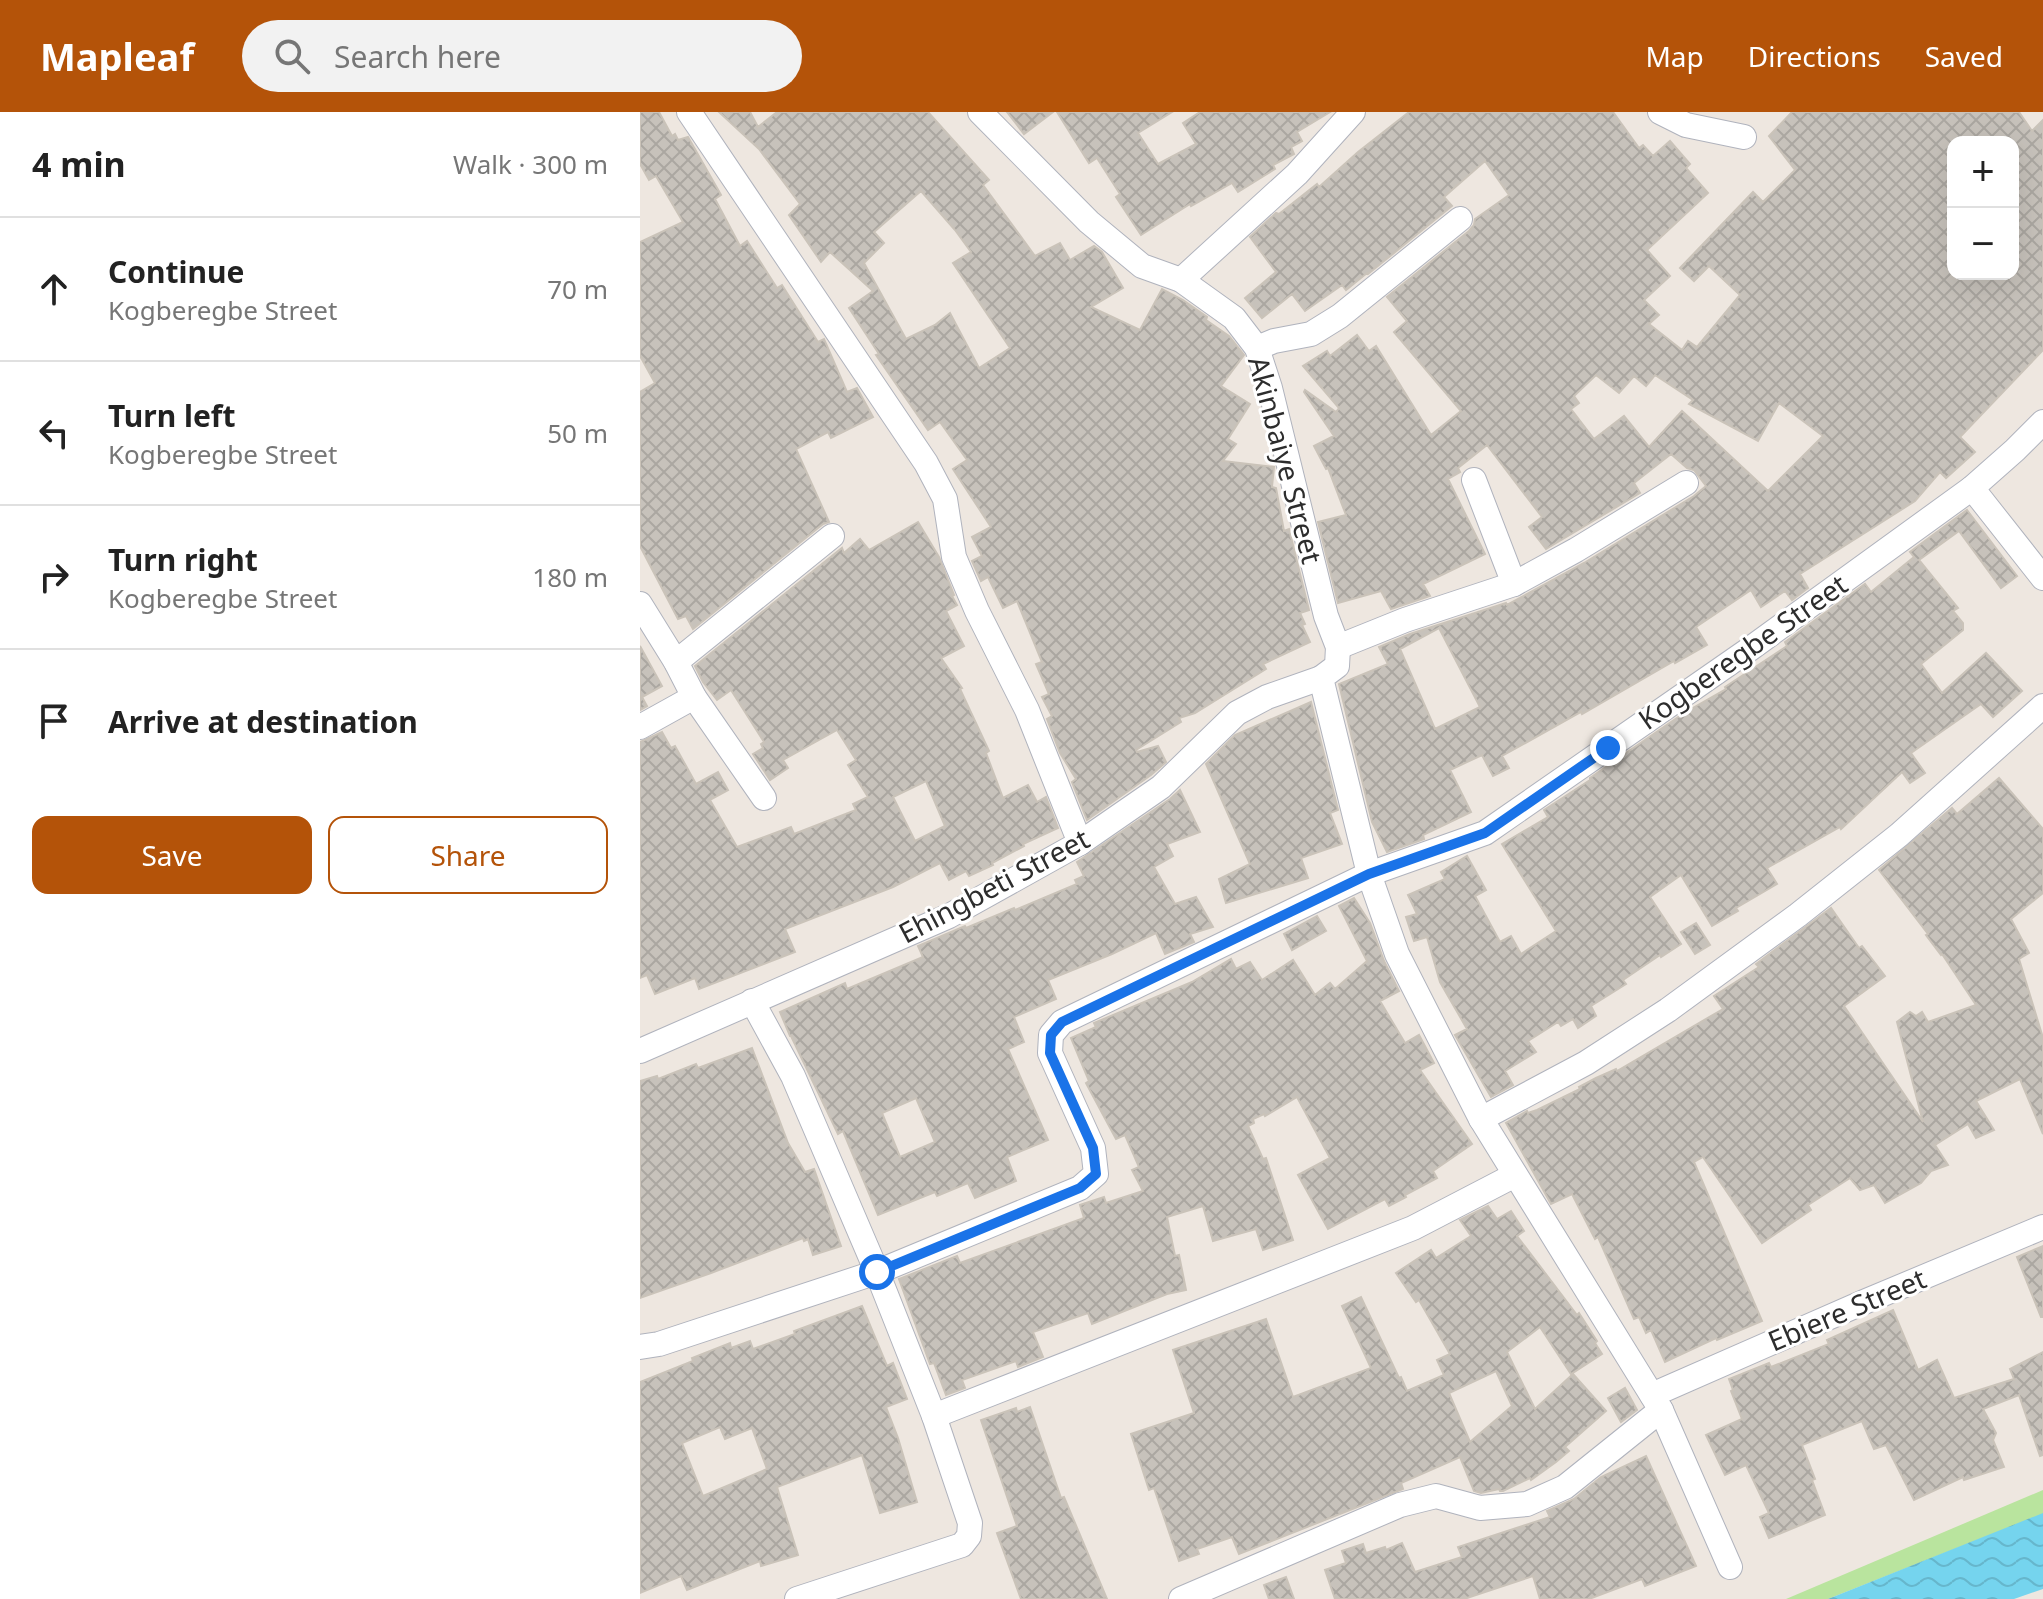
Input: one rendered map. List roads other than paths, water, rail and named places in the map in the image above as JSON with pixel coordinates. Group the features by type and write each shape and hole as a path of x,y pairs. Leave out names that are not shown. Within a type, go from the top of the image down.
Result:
{"street":[{"path":"689,112 926,463 945,499 954,557 977,611 1027,710 1080,843"},
{"name":"Akinbaiye Street","path":"980,112 1089,222 1142,266 1181,280 1234,318 1257,348 1270,388 1326,616 1338,647"},
{"path":"1181,280 1297,174 1353,112"},
{"path":"1660,112 1686,125 1744,137"},
{"path":"1257,348 1274,341 1311,334 1340,316 1460,219"},
{"name":"Kogberegbe Street","path":"877,1272 1080,1188 1096,1174 1093,1148 1050,1053 1051,1035 1062,1022 1369,874 1485,833 1747,651 1972,488 2043,422"},
{"path":"1474,480 1514,584"},
{"path":"1686,483 1514,584 1405,620 1338,647 1337,666 1321,678 1369,874 1397,954 1481,1119 1656,1403 1730,1567"},
{"path":"1972,488 2043,578"},
{"path":"676,662 832,536"},
{"path":"640,604 694,697 764,798"},
{"name":"Ehingbeti Street","path":"640,1051 949,916 1080,843 1161,787 1237,713 1267,697 1321,678"},
{"path":"640,727 694,697"},
{"path":"1481,1119 1586,1063 1668,1010 1798,915 1899,835 2043,706"},
{"path":"752,1001 793,1076 877,1272 934,1416 970,1523 969,1536 962,1545 797,1599"},
{"path":"934,1416 1413,1228 1515,1175"},
{"name":"Ebiere Street","path":"1181,1599 1400,1505 1436,1496 1480,1508 1527,1504 1565,1487 1656,1403 1864,1302 2043,1227"},
{"path":"640,1347 659,1344 877,1272"}],"water":[{"path":"2043,1513 2043,1589 2014,1599 1828,1599"}]}
